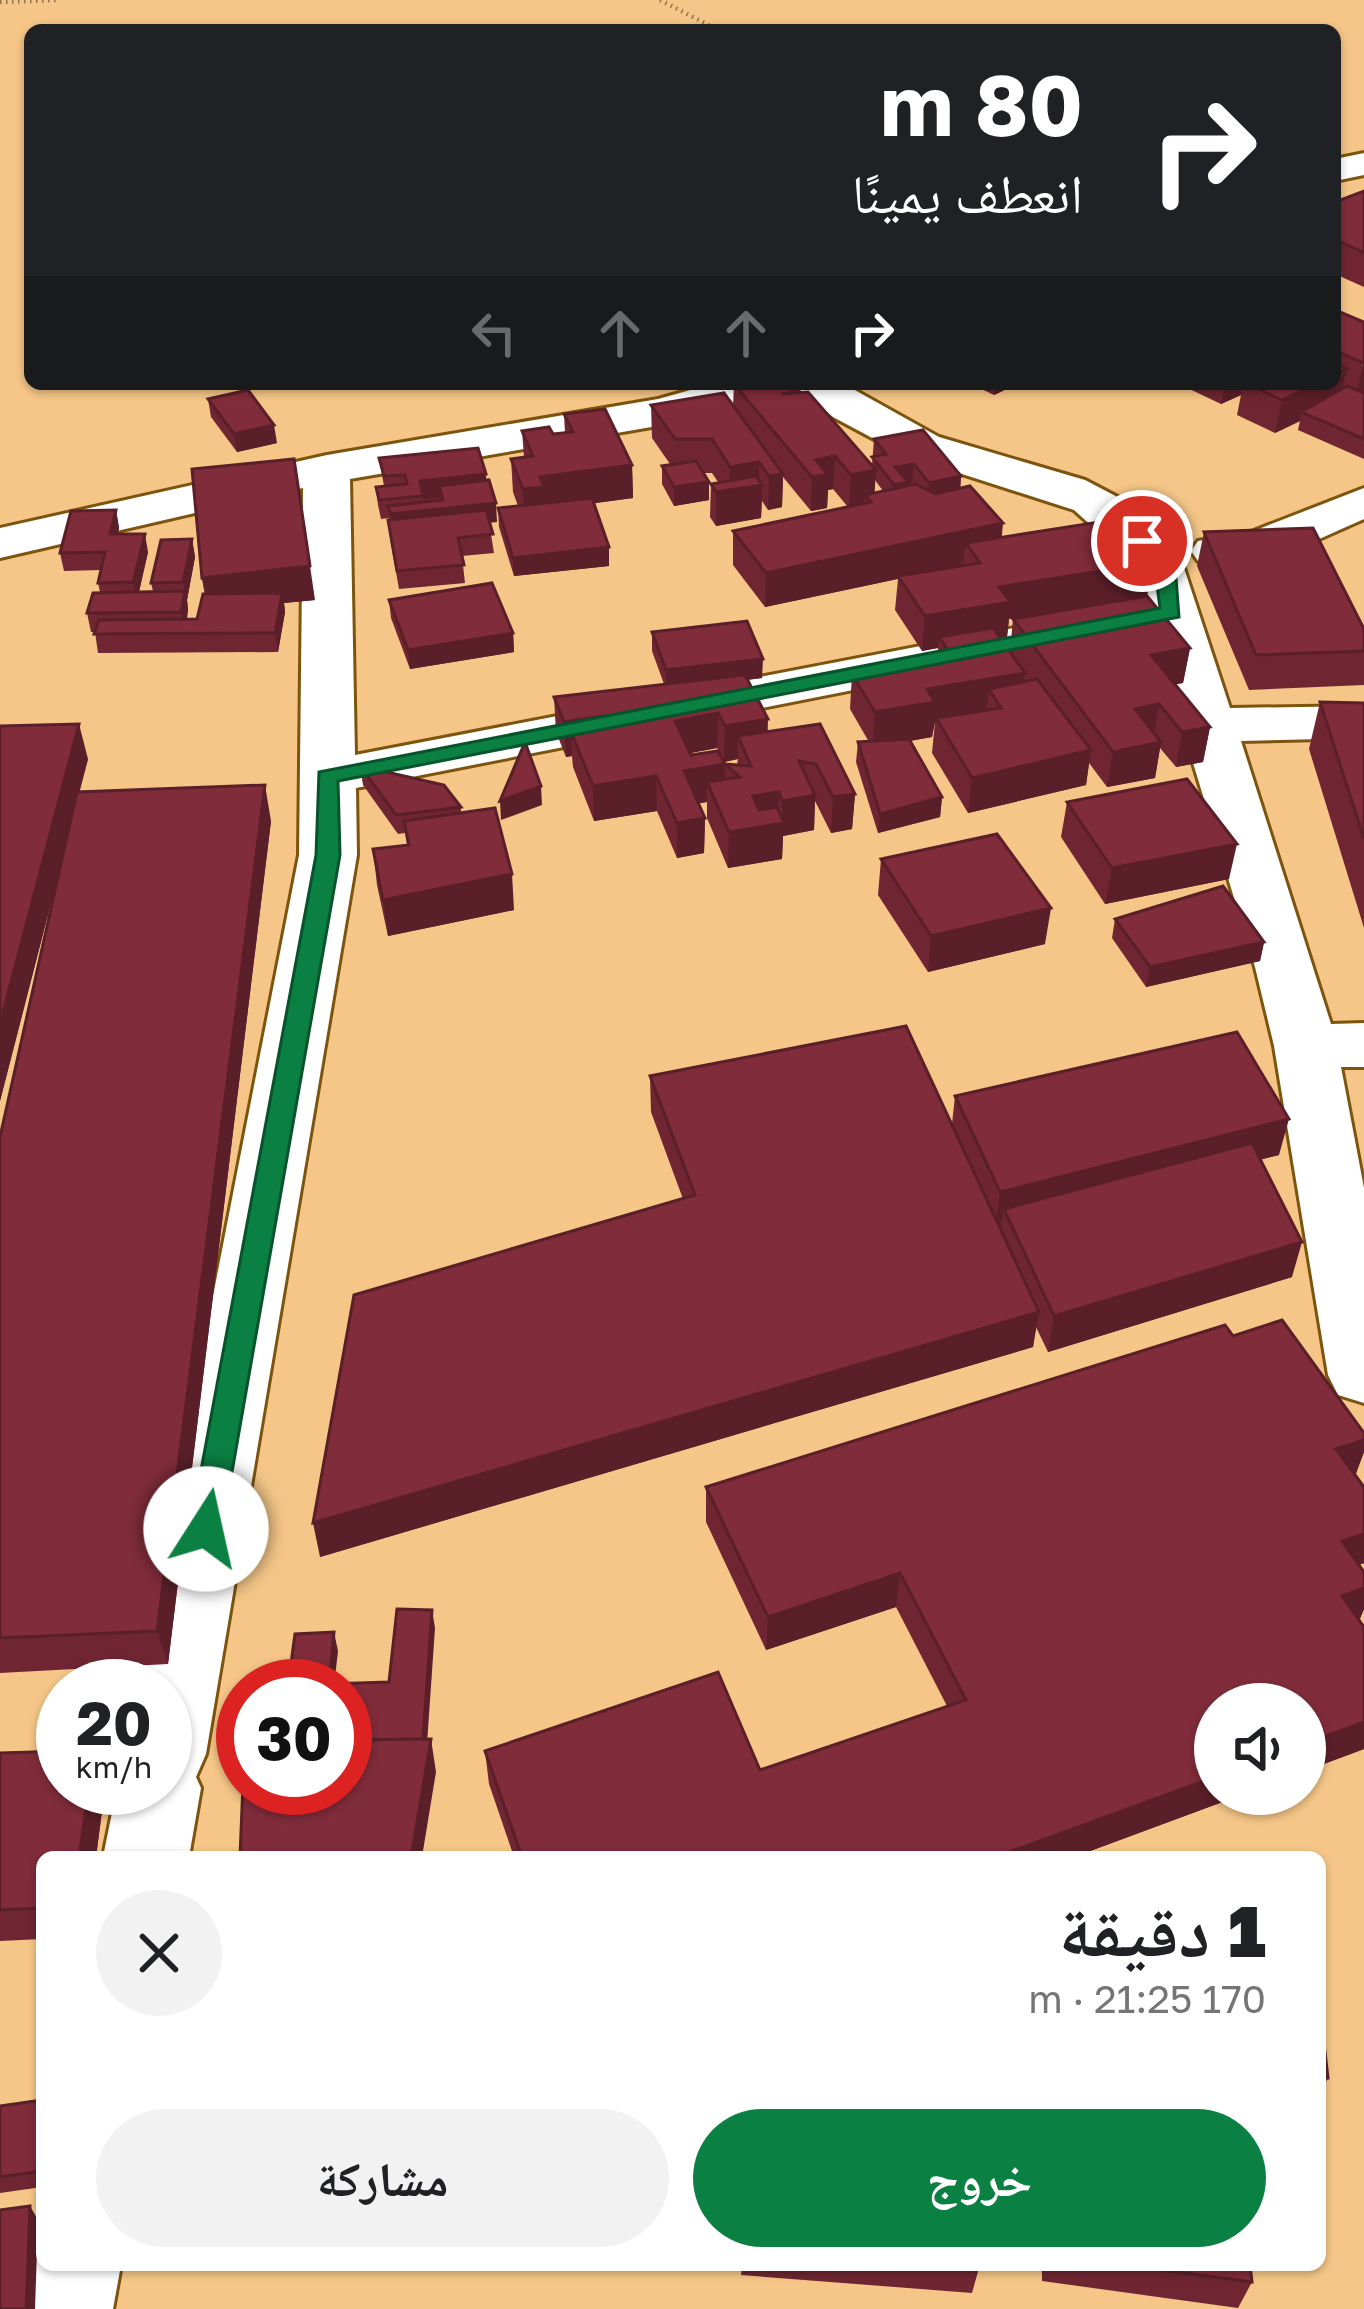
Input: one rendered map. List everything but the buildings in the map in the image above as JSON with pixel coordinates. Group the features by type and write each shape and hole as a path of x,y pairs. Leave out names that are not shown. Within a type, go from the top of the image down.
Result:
{"street":[{"path":"0,543 327,470 663,412 739,390"},
{"path":"824,390 917,445 979,466 1065,484 1121,520 1156,559 1211,725 1335,1046 1364,1375"},
{"path":"182,1659 328,855 327,470"},
{"path":"1156,559 1261,545 1364,502"},
{"path":"327,777 1172,612"},
{"path":"1211,725 1364,722"},
{"path":"147,1851 154,1815"},
{"path":"64,2309 71,2271"}],"path":[{"path":"0,2 57,0"},
{"path":"660,0 706,24"}],"route":[{"path":"206,1529 328,855 327,777 1172,612 1166,578 1142,541"}]}
